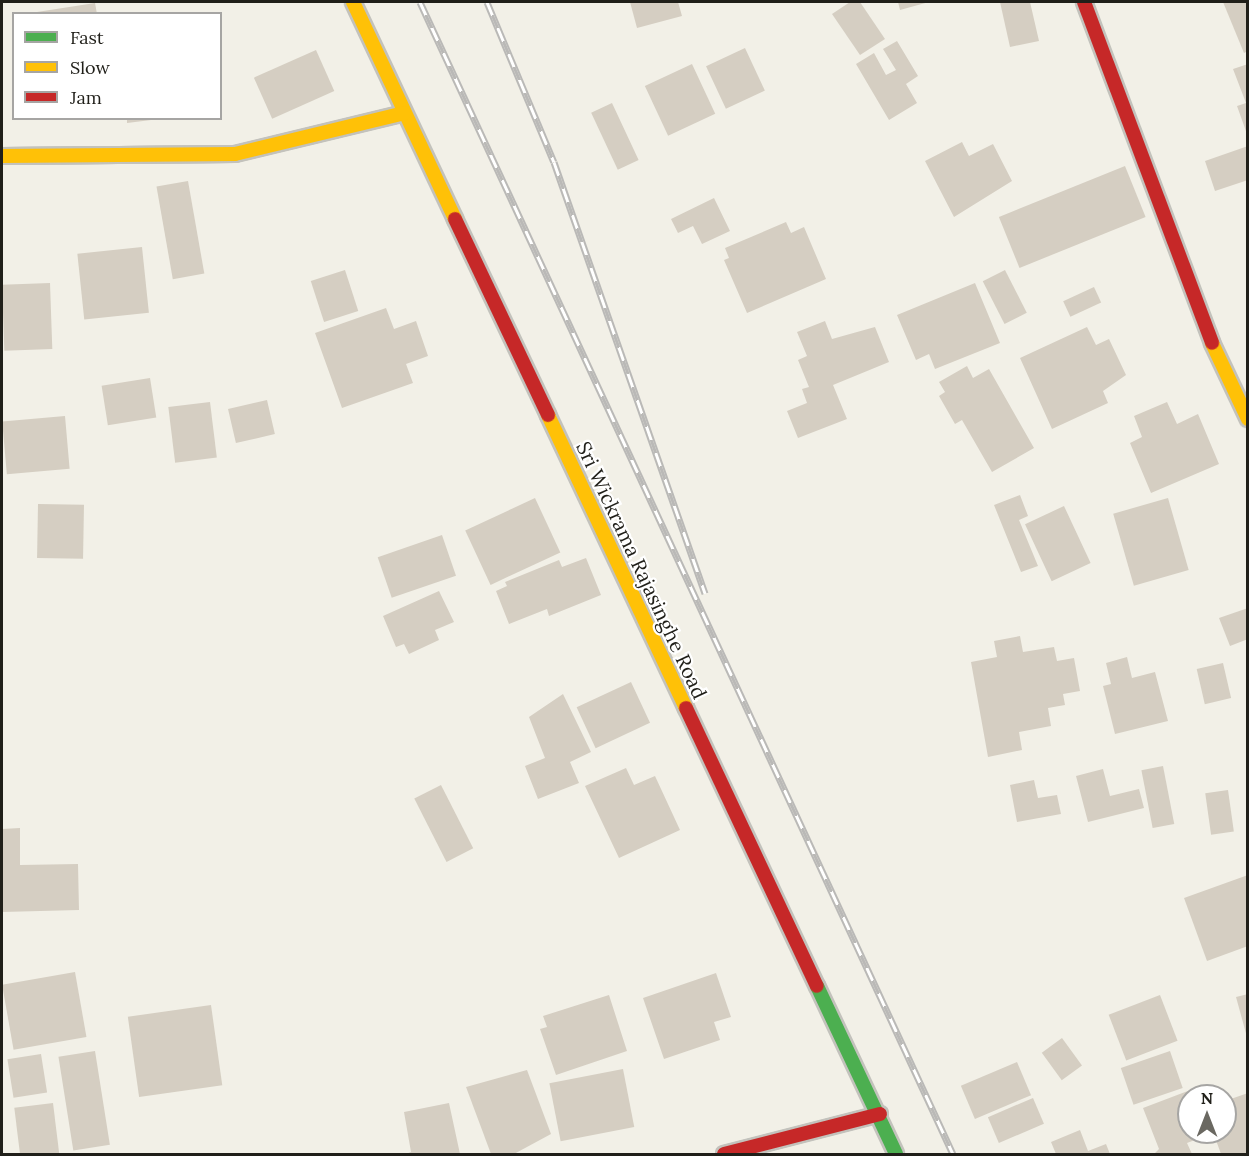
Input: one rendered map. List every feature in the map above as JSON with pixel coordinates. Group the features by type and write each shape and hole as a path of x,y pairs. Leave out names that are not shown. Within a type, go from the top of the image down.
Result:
{"main road":[{"name":"Sri Wickrama Rajasinghe Road","path":"353,2 880,1114 896,1155"},
{"path":"1084,2 1229,388 1248,419"},
{"path":"2,156 235,153 404,113"},
{"path":"724,1155 880,1114"}],"building":[{"path":"630,2 678,2 682,16 637,28"},
{"path":"850,2 860,2 885,39 860,55 832,14"},
{"path":"898,2 929,2 900,10"},
{"path":"1000,2 1030,2 1039,41 1010,47"},
{"path":"1223,2 1248,2 1248,51 1244,53"},
{"path":"95,3 97,12 37,12"},
{"path":"897,41 918,76 906,84 917,103 889,120 856,64 874,53 886,75 896,70 883,49"},
{"path":"745,48 765,91 726,109 706,66"},
{"path":"316,50 334,91 272,119 254,78"},
{"path":"692,64 715,114 668,136 645,86"},
{"path":"1248,64 1247,134 1237,106 1246,103 1233,69"},
{"path":"612,103 639,160 618,170 591,113"},
{"path":"127,120 151,120 127,123"},
{"path":"962,142 969,156 993,144 1012,181 954,217 925,161"},
{"path":"1248,146 1248,180 1215,191 1205,161"},
{"path":"1125,166 1146,217 1020,268 999,217"},
{"path":"188,181 204,274 173,279 156,187"},
{"path":"714,198 730,231 702,244 693,226 678,233 671,219"},
{"path":"786,222 791,233 804,227 826,279 747,313 724,260 729,258 725,248"},
{"path":"142,247 149,313 84,319 77,254"},
{"path":"345,270 358,311 324,322 311,281"},
{"path":"1005,270 1027,313 1005,324 983,281"},
{"path":"50,283 52,349 4,351 2,285"},
{"path":"975,283 1000,343 935,369 929,354 916,360 897,315"},
{"path":"1094,287 1101,302 1070,317 1063,301"},
{"path":"386,308 394,329 416,321 428,356 406,364 413,383 342,408 315,333"},
{"path":"825,321 832,339 875,327 889,362 833,385 847,419 798,438 787,411 807,403 802,389 809,387 798,360 807,356 797,332"},
{"path":"1087,327 1096,345 1109,339 1126,375 1103,391 1108,403 1052,429 1020,358"},
{"path":"967,366 973,378 989,369 1034,448 992,472 962,420 955,424 939,396 945,392 939,382"},
{"path":"150,378 156,418 108,425 102,386"},
{"path":"267,400 275,434 236,443 228,409"},
{"path":"210,402 217,458 175,463 168,407"},
{"path":"1167,402 1177,424 1198,414 1219,464 1151,493 1130,443 1142,437 1134,416"},
{"path":"65,416 70,469 7,474 2,421"},
{"path":"1020,495 1028,516 1019,520 1038,566 1021,572 994,505"},
{"path":"535,498 560,552 491,585 465,531"},
{"path":"1168,498 1189,570 1134,586 1113,514"},
{"path":"38,504 84,505 83,559 37,558"},
{"path":"1064,506 1091,563 1052,581 1025,524"},
{"path":"442,535 456,576 392,598 378,557"},
{"path":"586,558 601,595 549,616 547,609 509,624 496,591 507,586 505,582 559,560 562,567"},
{"path":"439,591 454,622 435,630 439,640 409,654 404,644 396,647 383,616"},
{"path":"1248,608 1248,639 1230,646 1219,618"},
{"path":"1020,636 1023,652 1054,647 1057,661 1074,658 1080,691 1063,694 1065,705 1048,708 1051,726 1019,732 1022,750 988,757 971,662 997,657 994,641"},
{"path":"1127,657 1132,678 1155,672 1168,721 1115,734 1103,686 1111,684 1106,663"},
{"path":"1223,663 1231,698 1205,704 1197,669"},
{"path":"631,682 650,723 596,748 577,707"},
{"path":"563,694 591,752 570,762 579,783 538,799 525,766 545,758 529,717"},
{"path":"1163,766 1174,824 1153,828 1141,770"},
{"path":"626,768 634,785 655,776 680,830 619,858 585,786"},
{"path":"1103,769 1110,796 1139,789 1144,808 1088,822 1076,776"},
{"path":"1034,780 1038,798 1057,795 1061,814 1017,822 1010,785"},
{"path":"441,785 473,848 447,862 414,799"},
{"path":"1228,790 1234,832 1211,835 1205,793"},
{"path":"20,828 20,865 78,864 79,910 2,912 2,829"},
{"path":"1248,875 1248,946 1207,961 1184,898"},
{"path":"75,972 86,1037 14,1050 2,985"},
{"path":"716,973 731,1017 714,1022 720,1040 664,1059 643,998"},
{"path":"1248,994 1248,1037 1247,1037 1236,997"},
{"path":"609,995 627,1051 556,1075 540,1029 547,1027 543,1016"},
{"path":"1160,995 1178,1041 1126,1060 1109,1015"},
{"path":"211,1005 222,1085 139,1097 128,1017"},
{"path":"1062,1038 1082,1066 1062,1080 1042,1053"},
{"path":"95,1051 110,1145 73,1151 58,1057"},
{"path":"1170,1051 1181,1084 1177,1084 1177,1090 1134,1105 1121,1068"},
{"path":"41,1054 47,1093 14,1098 7,1059"},
{"path":"1017,1062 1031,1095 975,1119 961,1086"},
{"path":"623,1069 634,1127 561,1141 549,1083"},
{"path":"527,1070 551,1134 514,1154 491,1154 466,1087"},
{"path":"1248,1093 1248,1154 1221,1154 1217,1144 1237,1144 1237,1097"},
{"path":"1177,1095 1177,1144 1187,1144 1192,1154 1154,1154 1159,1149 1143,1108"},
{"path":"1033,1098 1044,1124 999,1143 988,1117"},
{"path":"53,1103 59,1154 20,1154 14,1108"},
{"path":"449,1103 460,1154 406,1154 411,1152 404,1112"},
{"path":"1080,1130 1088,1151 1106,1144 1110,1154 1056,1154 1051,1142"}],"railway":[{"path":"420,2 953,1154"},
{"path":"487,2 554,162 705,593"}],"traffic: fast":[{"path":"817,986 896,1154"}],"traffic: slow":[{"path":"353,2 455,219"},
{"path":"2,156 235,154 404,113"},
{"path":"1212,343 1248,419"},
{"path":"548,415 686,708"}],"traffic: jam":[{"path":"1084,2 1212,343"},
{"path":"455,219 548,415"},
{"path":"686,708 817,986"},
{"path":"724,1154 880,1114"}]}
